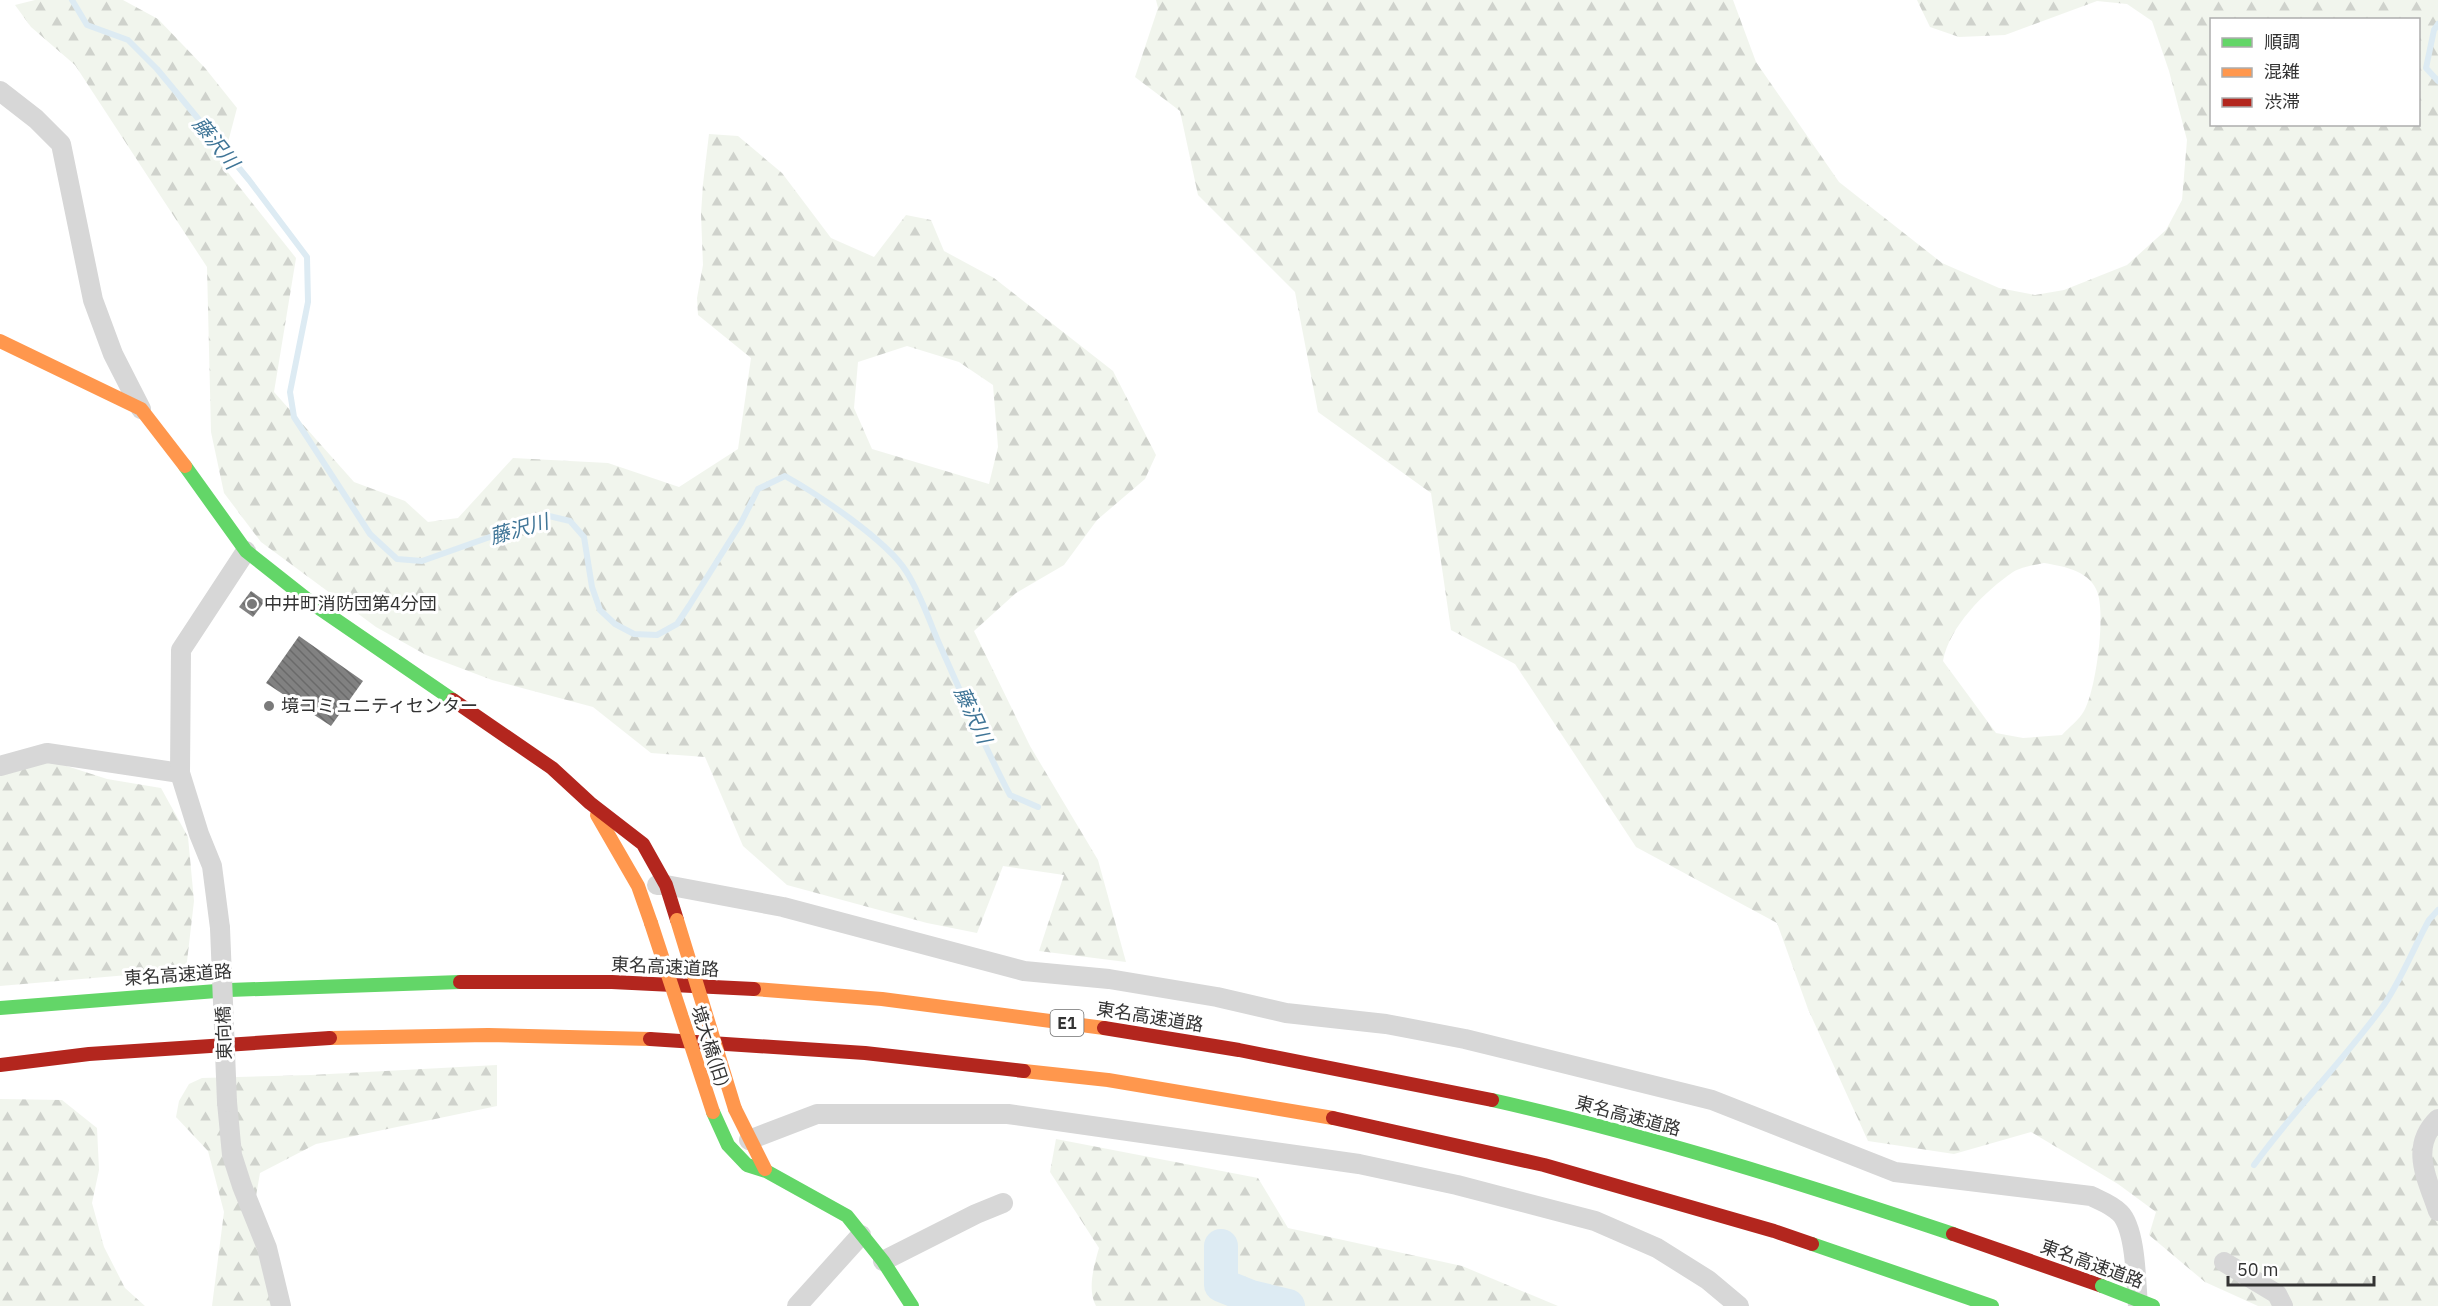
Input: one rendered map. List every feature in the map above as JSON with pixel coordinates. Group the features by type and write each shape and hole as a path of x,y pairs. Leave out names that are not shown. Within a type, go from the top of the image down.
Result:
{"main road":[{"path":"0,341 141,409 246,551 313,604 552,768 590,803 643,844 666,885 735,1109 766,1171"},
{"name":"境大橋(旧)","path":"590,803 638,886 713,1112 728,1145 747,1165 766,1171 847,1216 883,1261 912,1306"},
{"name":"東名高速道路","path":"0,1008 287,986 461,981 569,982 753,989 913,1003 1054,1021 1221,1046 1425,1086 1616,1130 1787,1179 1951,1233 2153,1306"},
{"path":"0,1065 89,1054 211,1044 315,1038 488,1035 661,1039 865,1053 1108,1080 1305,1112 1544,1165 1774,1231 1992,1306"}],"street":[{"path":"0,91 36,119 61,144 93,300 113,354 141,409"},
{"name":"東向橋","path":"246,551 181,650 180,773 199,834 212,866 220,928 227,1102 232,1155 267,1248 281,1306"},
{"path":"0,766 47,753 180,773"},
{"path":"638,886 666,885 783,907 1024,970 1109,979 1217,997 1286,1013 1386,1024 1465,1040 1712,1100 1895,1172 2091,1196 2108,1203 2122,1214 2130,1233 2138,1306"},
{"path":"749,1140 817,1113 1008,1114 1359,1164 1457,1185 1595,1221 1658,1248 1708,1280 1739,1306"},
{"path":"2438,1119 2426,1130 2421,1148 2423,1164 2438,1211"},
{"path":"883,1261 976,1214 1003,1203"},
{"path":"797,1306 861,1235"},
{"path":"2224,1262 2277,1294 2283,1306"}],"green space":[{"path":"35,0 123,0 158,19 205,68 237,108 222,165 296,258 274,392 354,482 405,501 428,522 458,518 513,458 608,463 679,487 738,449 751,358 698,315 697,298 703,265 701,214 709,134 738,136 782,173 831,238 874,257 906,215 931,220 944,251 994,278 1113,371 1156,455 1145,479 1097,520 1064,565 1016,593 974,631 1030,746 1098,860 1126,962 1039,951 1064,875 1003,866 977,933 927,923 787,885 743,846 705,757 651,753 593,707 492,680 426,655 376,627 261,542 224,493 211,432 207,267 75,65 31,27 15,5","holes":["907,346 959,362 993,385 998,447 989,484 872,449 854,408 858,362"]},
{"path":"1156,0 1733,0 1756,62 1839,182 1942,263 1999,288 2035,295 2064,290 2127,265 2166,230 2182,200 2187,140 2169,71 2152,21 2127,4 2097,1 2005,35 1959,37 1930,27 1917,0 2438,0 2438,1306 2258,1306 2205,1282 2149,1235 2156,1212 2118,1184 2031,1132 1954,1154 1868,1141 1808,1009 1777,923 1636,847 1515,664 1451,630 1431,493 1318,412 1295,292 1198,195 1180,111 1135,77 1158,8","holes":["2044,563 2066,568 2087,577 2096,589 2099,599 2099,650 2084,711 2062,735 2023,738 1996,733 1943,661 1947,648 1960,623 1970,611 1991,589 2016,570"]},
{"path":"45,759 107,779 161,788 188,837 194,901 186,970 0,986 0,772"},
{"path":"497,1065 497,1106 316,1144 260,1173 256,1196 271,1306 212,1306 224,1212 208,1151 176,1117 179,1101 189,1084 202,1078 311,1075"},
{"path":"0,1099 62,1100 97,1128 99,1170 92,1203 104,1247 125,1288 145,1306 0,1306"},
{"path":"1056,1139 1258,1178 1288,1228 1462,1266 1558,1306 1096,1306 1093,1300 1092,1285 1093,1270 1099,1248 1050,1172"}],"building":[{"name":"中井町消防団第4分団","path":"251,591 265,601 253,617 239,607"},
{"path":"299,636 363,681 331,726 266,683"}],"waterway":[{"name":"藤沢川","path":"72,0 87,25 128,40 157,69 249,180 307,257 308,302 290,392 294,417 370,534 397,559 422,561 549,516 570,521 584,537 592,587 600,610 615,624 634,634 657,635 677,624 741,523 758,489 785,476 833,506 868,532 906,571 1010,795 1038,807"},
{"path":"2438,24 2434,30 2426,68 2438,81"},
{"path":"2254,1165 2381,1009 2429,920 2438,910"},
{"name":"藤沢川","path":"1221,1246 1221,1285 1251,1297 1288,1306"}],"traffic: fast":[{"path":"185,466 246,551 313,604 453,700"},
{"path":"0,1008 229,990 460,982"},
{"path":"1492,1100 1724,1161 1953,1234"},
{"path":"713,1112 728,1145 747,1165 766,1171 847,1216 883,1261 912,1306"},
{"path":"1812,1244 1992,1306"},
{"path":"2102,1286 2153,1306"}],"traffic: slow":[{"path":"0,341 141,409 185,466"},
{"path":"597,815 638,886 651,923"},
{"path":"677,920 735,1109"},
{"path":"651,923 713,1112"},
{"path":"754,989 882,999 1104,1028"},
{"path":"330,1038 488,1035 650,1039"},
{"path":"1024,1071 1108,1080 1333,1118"},
{"path":"735,1109 765,1169"}],"traffic: jam":[{"path":"453,700 552,768 590,803 643,844 666,885 677,920"},
{"path":"460,982 612,982 754,989"},
{"path":"1104,1028 1239,1050 1492,1100"},
{"path":"0,1065 89,1054 330,1038"},
{"path":"650,1039 865,1053 1024,1071"},
{"path":"1333,1118 1544,1165 1812,1244"},
{"path":"1953,1234 2102,1286"}],"place":[{"name":"中井町消防団第4分団","path":"252,604"},
{"name":"境コミュニティセンター","path":"269,706"}]}
